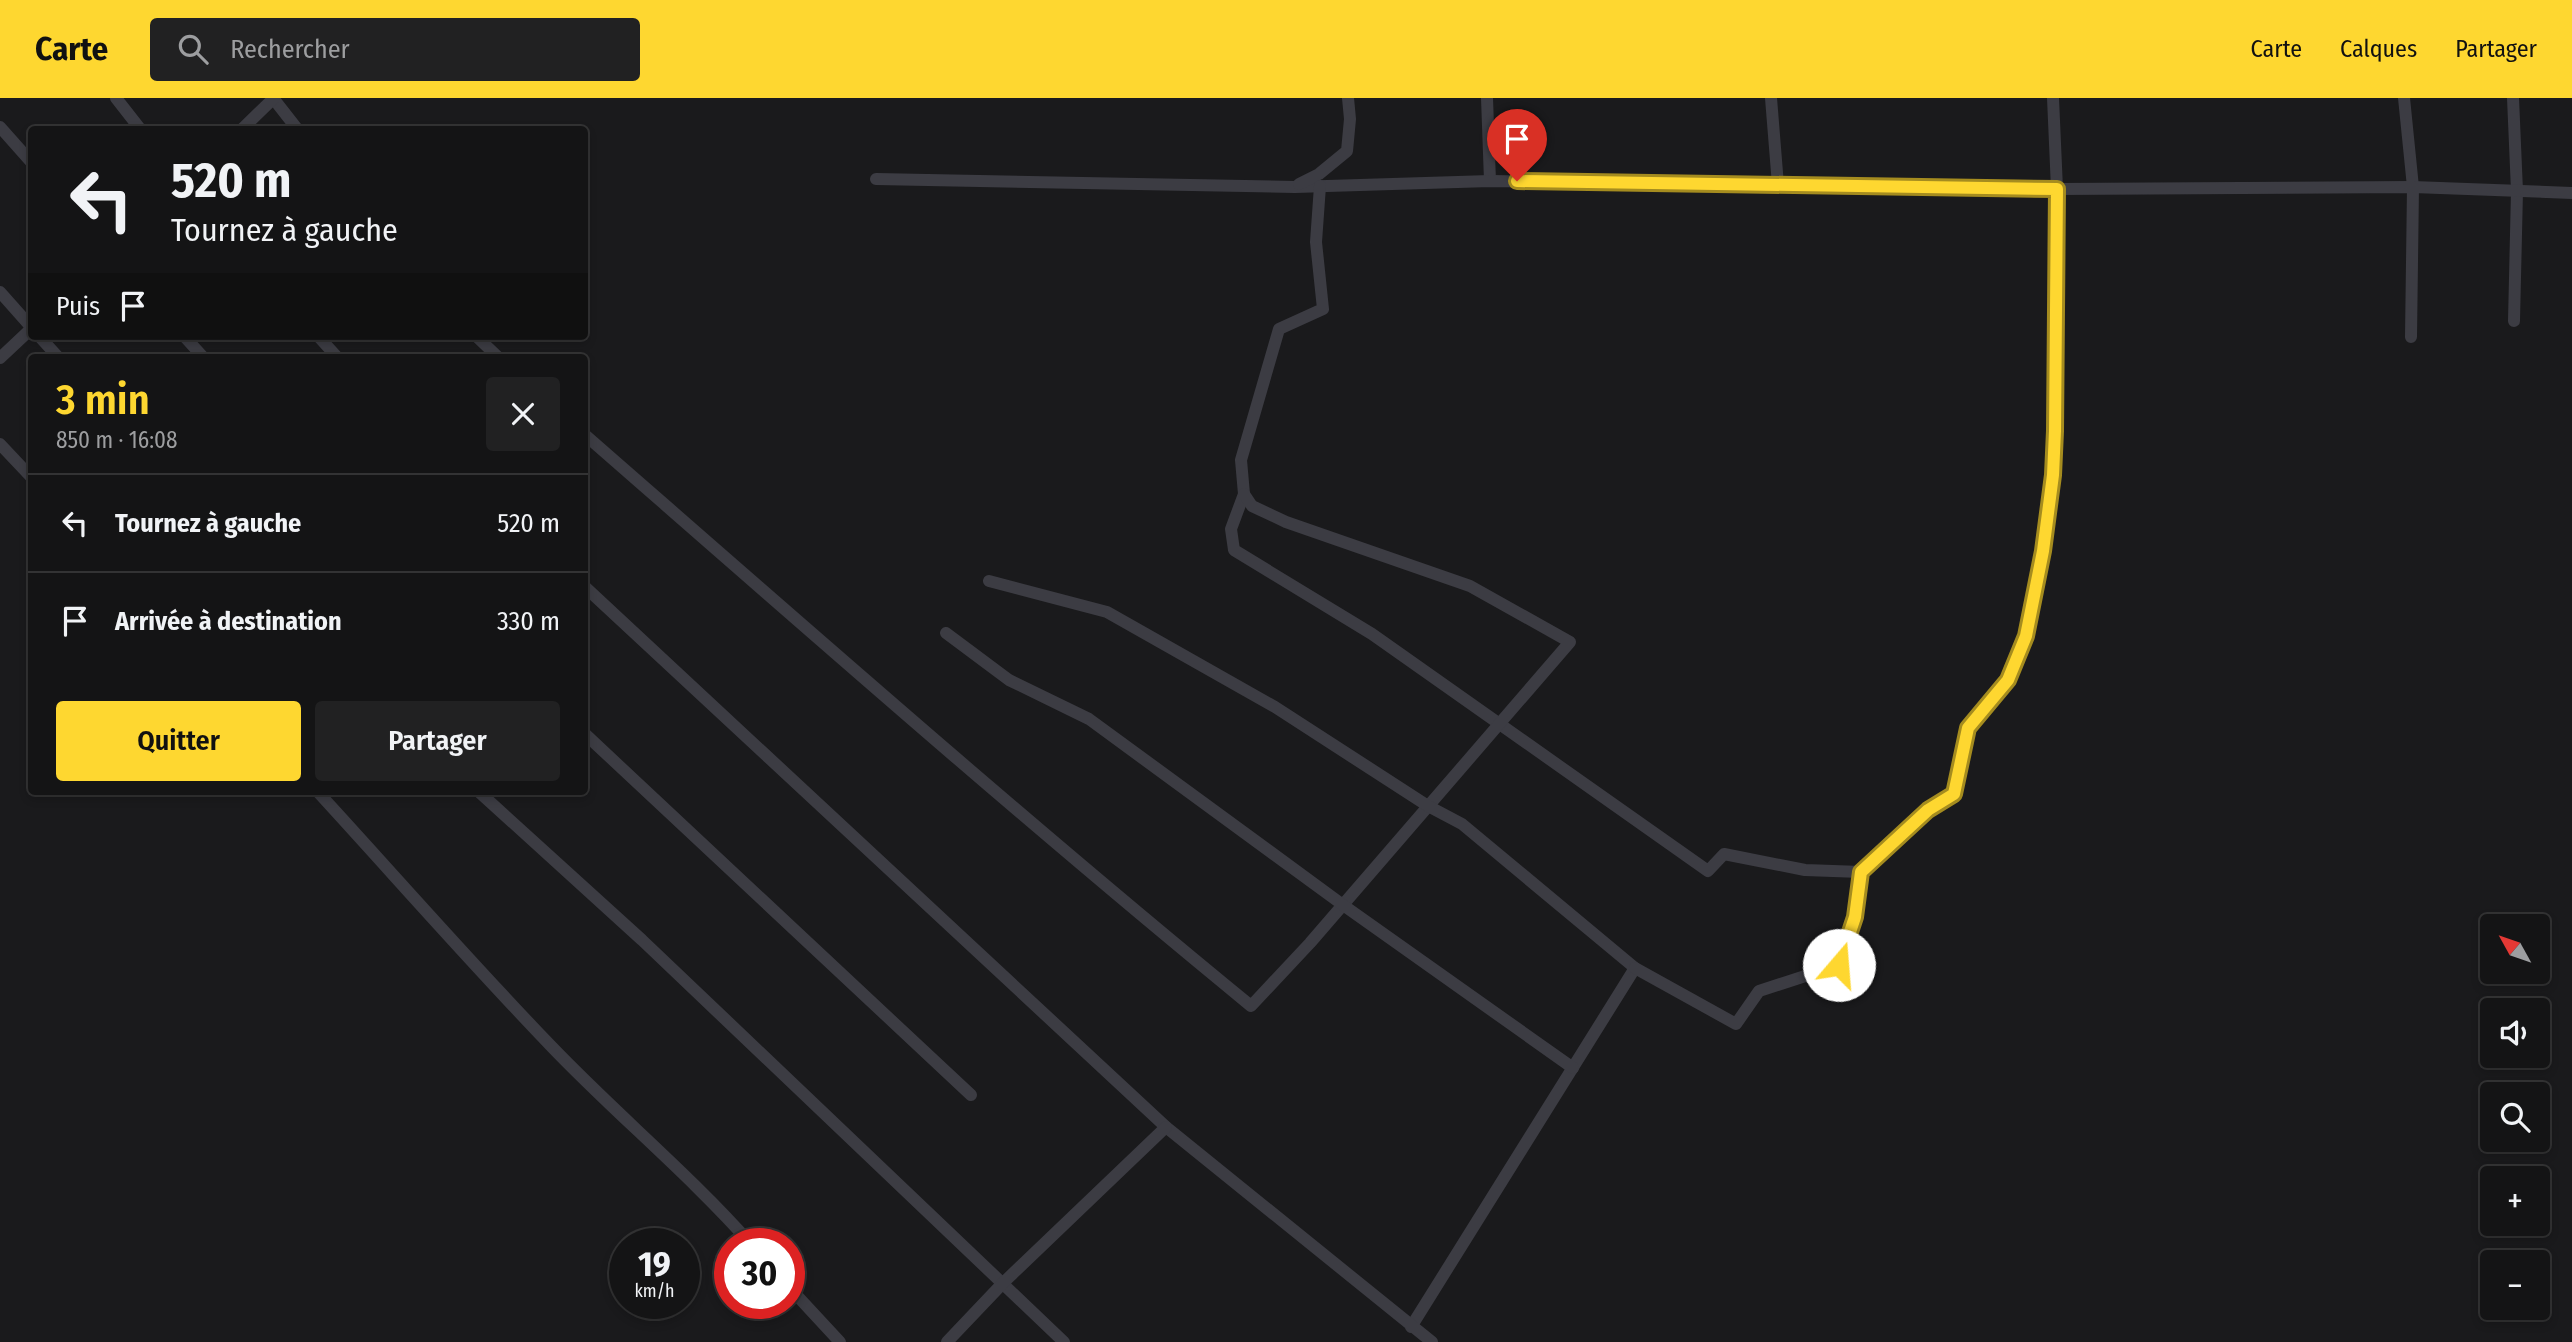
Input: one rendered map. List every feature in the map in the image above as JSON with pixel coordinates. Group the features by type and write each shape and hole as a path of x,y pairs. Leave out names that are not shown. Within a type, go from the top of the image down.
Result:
{"street":[{"path":"116,98 138,126"},
{"path":"245,126 273,98 295,126"},
{"path":"1295,187 1319,174 1347,151 1350,119 1348,98"},
{"path":"1487,98 1490,181"},
{"path":"1772,98 1778,185"},
{"path":"989,581 1107,612 1275,707 1428,806 1462,824 1635,968 1736,1024 1759,991 1839,965 1855,917 1861,872 1928,810 1954,794 1968,728 2008,680 2026,636 2043,551 2053,475 2057,189 2053,98"},
{"path":"2404,98 2413,187 2411,337"},
{"path":"2513,98 2517,191 2514,321"},
{"path":"0,127 28,158"},
{"path":"876,179 1295,187 1490,181 2057,189 2413,187 2572,193"},
{"path":"1320,186 1316,243 1323,309 1279,329 1241,460 1244,494 1231,529 1234,550 1372,634 1709,871 1724,854 1805,870 1861,872"},
{"path":"0,292 28,325"},
{"path":"0,358 28,331"},
{"path":"43,340 55,354"},
{"path":"188,340 200,354"},
{"path":"322,340 334,354"},
{"path":"480,340 495,354"},
{"path":"588,438 882,696 1108,889 1251,1006 1343,905 1570,642 1470,586 1286,522 1252,506 1244,494"},
{"path":"0,444 28,474"},
{"path":"588,590 1166,1127 1432,1342"},
{"path":"946,633 1009,680 1089,719 1343,905 1573,1068"},
{"path":"588,737 971,1095"},
{"path":"321,795 550,1046 736,1228"},
{"path":"482,795 642,940 1064,1342"},
{"path":"1411,1327 1635,968"},
{"path":"947,1342 1003,1283 1166,1127"},
{"path":"805,1304 840,1342"}],"route":[{"path":"1517,181 2057,189 2053,475 2043,551 2026,636 2008,680 1968,728 1954,794 1928,810 1861,872 1855,917 1839,965"}]}
